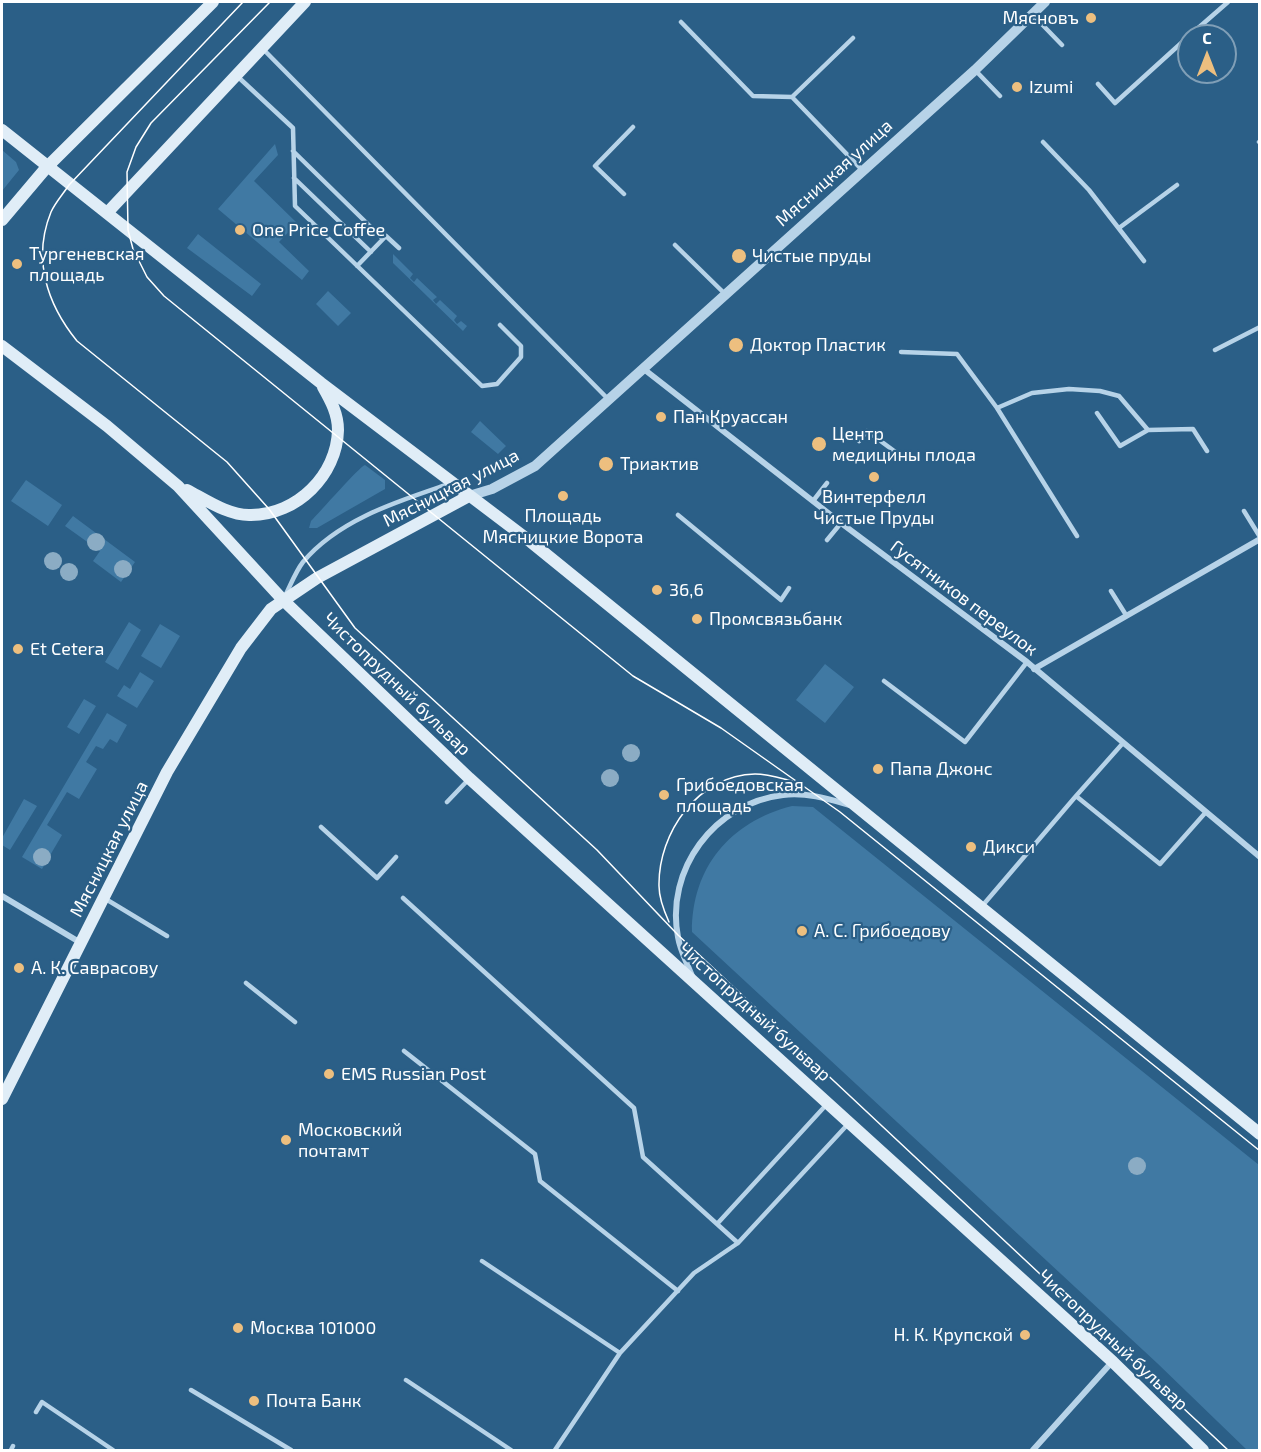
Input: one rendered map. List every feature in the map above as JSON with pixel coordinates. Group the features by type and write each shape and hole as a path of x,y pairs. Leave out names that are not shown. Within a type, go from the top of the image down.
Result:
{"main road":[{"path":"2,220 46,168 213,2"},
{"path":"107,213 305,2"},
{"path":"2,130 46,168 107,213 321,383 531,542 1260,1134"},
{"path":"2,346 107,426 178,486 226,509 249,516 277,511 303,498 325,473 336,445 338,428 334,407 321,383"},
{"name":"Чистопрудный бульвар","path":"178,486 283,600 469,778 1113,1362 1203,1450"},
{"name":"Мясницкая улица","path":"2,1099 167,772 241,648 271,609 283,600 469,496"}],"street":[{"name":"Мясницкая улица","path":"469,496 492,489 535,466 645,370 975,70 1045,2"},
{"name":"Гусятников переулок","path":"645,370 841,523 1027,662 1260,858"},
{"path":"1034,669 1260,538"},
{"path":"694,982 678,935 677,905 685,867 698,844 713,828 731,813 751,804 782,795 816,796 860,807"},
{"path":"2,896 82,944"},
{"path":"1034,1450 1113,1362"}],"lane":[{"path":"1203,24 1228,2"},
{"path":"1032,14 1062,45"},
{"path":"681,22 753,96 792,97 863,171"},
{"path":"792,97 853,38"},
{"path":"1098,84 1115,102 1177,47"},
{"path":"261,48 609,400"},
{"path":"975,70 1000,96"},
{"path":"236,75 293,128 295,206 482,386 497,384 521,357 521,346 500,325"},
{"path":"624,194 595,166 633,127"},
{"path":"1043,142 1089,190 1144,261"},
{"path":"293,151 399,248"},
{"path":"294,178 370,252"},
{"path":"1119,228 1177,185"},
{"path":"357,266 385,237"},
{"path":"675,244 726,295"},
{"path":"1215,350 1260,327"},
{"path":"901,352 957,354 998,408 1077,536"},
{"path":"998,408 1032,393 1069,389 1100,391 1119,396 1148,430"},
{"path":"1097,413 1120,446 1148,430 1193,429 1208,451"},
{"path":"859,441 867,431 905,459"},
{"path":"283,600 302,562 348,526 396,502 452,483"},
{"path":"813,501 827,483"},
{"path":"1244,511 1260,538"},
{"path":"678,515 780,600 789,588"},
{"path":"827,540 841,523"},
{"path":"1111,591 1126,615"},
{"path":"884,681 965,742 1027,662"},
{"path":"981,907 1123,743"},
{"path":"447,802 469,778"},
{"path":"1076,796 1160,864 1206,813"},
{"path":"321,827 377,878 396,857"},
{"path":"104,898 167,936"},
{"path":"403,898 634,1108 643,1157 738,1243"},
{"path":"246,983 295,1022"},
{"path":"404,1051 536,1154 540,1181 678,1291"},
{"path":"717,1224 828,1103"},
{"path":"555,1450 620,1353 694,1273 738,1243 849,1122"},
{"path":"482,1261 620,1353"},
{"path":"406,1380 511,1450"},
{"path":"191,1390 291,1450"},
{"path":"36,1412 42,1402 113,1450"}],"shaded area":[{"path":"275,144 278,155 254,181 297,223 279,242 309,271 302,280 218,209"},
{"path":"2,150 16,162 19,170 2,191"},
{"path":"198,234 261,284 252,296 187,248"},
{"path":"393,254 413,274 410,278 414,282 417,278 437,297 433,300 436,304 440,300 457,316 454,320 457,324 461,321 467,326 463,331 393,263"},
{"path":"328,291 351,313 338,326 316,304"},
{"path":"480,421 506,446 498,454 471,432"},
{"path":"365,465 385,480 385,489 317,528 309,528 311,521"},
{"path":"26,480 62,505 48,526 11,501"},
{"path":"73,516 135,562 121,582 93,561 100,551 65,526"},
{"path":"129,622 141,630 118,670 105,662"},
{"path":"160,624 180,636 161,668 141,656"},
{"path":"825,664 854,687 825,723 796,700"},
{"path":"140,672 154,681 137,708 117,696 124,685 130,689"},
{"path":"84,699 96,706 79,734 67,727"},
{"path":"107,713 127,725 117,743 110,739 103,749 96,746 86,762 97,769 79,799 67,792 47,825 62,835 42,869 22,857"},
{"path":"24,799 37,806 10,850 2,845 2,838"},
{"path":"792,806 813,807 1259,1165 1259,1450 1247,1450 1157,1363 692,932 699,887 707,868 719,851 750,823"}],"tram line":[{"path":"243,2 69,185 51,212 45,230 43,264 51,296 66,327 77,341 227,462 269,509 355,628 597,850 678,935 1228,1450"},
{"path":"270,2 151,123 136,147 127,172 128,230 133,249 147,277 164,296 633,676 721,728 840,812 1260,1151"},
{"path":"669,922 660,895 660,866 674,828 685,810 716,784 734,777 760,774 792,781"}],"place":[{"name":"Мясновъ","path":"1091,18"},
{"name":"Izumi","path":"1017,87"},
{"name":"One Price Coffee","path":"240,230"},
{"name":"Чистые пруды","path":"739,256"},
{"name":"Тургеневская площадь","path":"17,264"},
{"name":"Доктор Пластик","path":"736,345"},
{"name":"Пан Круассан","path":"661,417"},
{"name":"Центр медицины плода","path":"819,444"},
{"name":"Триактив","path":"606,464"},
{"name":"Винтерфелл Чистые Пруды","path":"874,477"},
{"name":"Площадь Мясницкие Ворота","path":"563,496"},
{"name":"36,6","path":"657,590"},
{"name":"Промсвязьбанк","path":"697,619"},
{"name":"Et Cetera","path":"18,649"},
{"name":"Папа Джонс","path":"878,769"},
{"name":"Грибоедовская площадь","path":"664,795"},
{"name":"Дикси","path":"971,847"},
{"name":"А. С. Грибоедову","path":"802,931"},
{"name":"А. К. Саврасову","path":"19,968"},
{"name":"EMS Russian Post","path":"329,1074"},
{"name":"Московский почтамт","path":"286,1140"},
{"name":"Москва 101000","path":"238,1328"},
{"name":"Н. К. Крупской","path":"1025,1335"},
{"name":"Почта Банк","path":"254,1401"}]}
